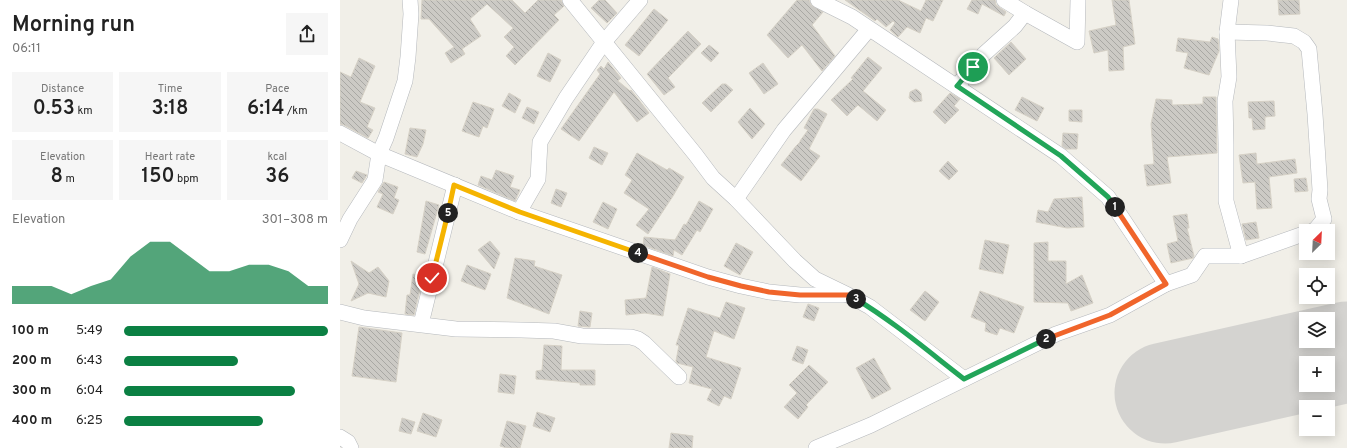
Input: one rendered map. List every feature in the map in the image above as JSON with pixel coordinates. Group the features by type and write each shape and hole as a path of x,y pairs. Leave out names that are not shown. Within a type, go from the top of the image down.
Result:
{"street":[{"path":"340,240 350,219 375,180 379,154 386,138 405,81 411,14 410,0"},
{"path":"570,0 696,154 713,178 736,199 795,261 815,279 870,307 964,379"},
{"path":"520,212 538,179 540,142 566,98 604,42 640,0"},
{"path":"818,0 852,17 1061,156 1108,197 1166,284"},
{"path":"1004,0 1024,13 1077,42 1078,0"},
{"path":"1231,0 1227,32 1229,77 1224,101 1226,201 1241,256"},
{"path":"957,86 984,54 1014,26 1024,13"},
{"path":"736,199 784,130 869,29"},
{"path":"1227,32 1266,33 1294,36 1304,42 1309,49 1315,114 1320,190 1319,199 1324,219 1320,224"},
{"path":"340,133 379,154 520,212 660,261 741,286 769,292 800,295 848,295"},
{"path":"421,324 454,185"},
{"path":"816,448 871,425 1056,334 1110,315 1166,284 1192,275 1205,256 1241,256 1299,235"},
{"path":"340,312 364,318 456,329 541,330 582,336 631,337 644,343 679,377"},
{"path":"340,437 348,442 351,448"}],"building":[{"path":"422,0 512,0 525,13 538,0 561,0 564,6 554,15 559,20 515,65 506,56 514,47 504,37 513,28 487,4 470,19 481,36 462,49 465,54 451,63 445,53 454,47 429,19 421,19"},
{"path":"599,0 605,0 617,13 607,23 591,8"},
{"path":"797,0 809,0 811,5 823,12 812,25 835,56 822,71 802,45 788,58 767,35"},
{"path":"845,0 898,0 921,11 926,0 943,0 933,21 926,18 920,33 907,27 898,37 890,30 895,23 893,21 886,27 877,19 875,21"},
{"path":"972,0 995,0 996,5 1006,12 1004,16 982,4 978,14 967,9"},
{"path":"1112,0 1129,0 1135,44 1123,47 1124,70 1109,71 1108,50 1094,53 1089,31 1116,25"},
{"path":"1278,0 1299,0 1300,14 1279,15"},
{"path":"654,9 668,20 639,56 625,45"},
{"path":"688,31 701,44 668,78 675,87 664,95 647,74"},
{"path":"1212,37 1218,39 1219,51 1209,75 1184,68 1188,53 1176,51 1178,38 1210,42"},
{"path":"1011,42 1026,59 1009,75 994,58"},
{"path":"709,45 719,53 711,62 701,53"},
{"path":"548,53 561,60 550,82 537,76"},
{"path":"868,57 882,68 863,91 886,110 877,121 858,105 847,116 831,100 853,79 851,78"},
{"path":"359,58 375,66 360,102 375,108 367,127 373,130 368,138 340,124 340,72 351,77"},
{"path":"608,62 621,78 618,81 630,91 631,90 649,113 637,122 614,92 579,141 561,129 600,74 597,70 601,66 604,69"},
{"path":"763,63 778,84 764,94 749,73"},
{"path":"722,84 726,84 733,90 711,112 702,103"},
{"path":"916,89 921,93 922,101 914,102 909,98 910,92"},
{"path":"509,93 521,100 515,113 502,106"},
{"path":"950,93 960,99 954,106 959,110 945,124 933,112"},
{"path":"1022,97 1044,108 1037,121 1015,110"},
{"path":"1203,97 1216,97 1217,153 1167,157 1171,183 1147,186 1144,165 1154,164 1151,124 1156,99 1172,100 1172,105 1203,104"},
{"path":"1274,101 1275,116 1265,117 1265,129 1253,130 1252,118 1249,118 1248,102"},
{"path":"473,102 494,109 487,128 483,126 479,137 462,131"},
{"path":"527,107 539,112 534,124 522,118"},
{"path":"750,108 765,124 752,139 738,122"},
{"path":"814,109 818,109 827,114 809,149 820,156 801,181 781,165 808,130 804,128"},
{"path":"1069,110 1082,110 1082,122 1069,121"},
{"path":"410,128 426,130 423,144 417,157 405,154"},
{"path":"1063,133 1078,134 1077,149 1066,149 1062,146"},
{"path":"594,147 608,153 602,165 589,158"},
{"path":"637,153 667,170 669,168 684,177 648,234 636,225 649,209 624,193 632,180 625,175"},
{"path":"1256,153 1257,164 1295,159 1297,173 1269,177 1272,208 1257,209 1255,182 1243,183 1239,155"},
{"path":"948,161 958,171 949,180 939,171"},
{"path":"496,170 514,176 510,187 520,190 515,201 478,185 481,176 492,180"},
{"path":"356,171 367,175 362,183 352,178"},
{"path":"1306,178 1308,191 1295,192 1294,179"},
{"path":"384,182 398,187 394,198 399,200 393,214 377,207 383,194 378,192"},
{"path":"556,189 567,193 561,207 551,203"},
{"path":"1082,197 1084,227 1067,228 1036,222 1038,210 1048,212 1054,199"},
{"path":"426,201 439,205 425,254 417,252"},
{"path":"699,201 713,209 700,232 697,230 682,255 674,250 673,256 643,245 644,237 675,240 684,224 686,225"},
{"path":"603,202 617,209 608,229 593,222"},
{"path":"1187,214 1189,228 1187,228 1194,256 1193,258 1171,263 1167,244 1178,241 1173,216"},
{"path":"1256,222 1259,238 1246,240 1242,224"},
{"path":"985,240 1009,245 1003,274 979,269"},
{"path":"490,241 500,253 494,269 478,250"},
{"path":"1048,242 1048,261 1066,261 1066,284 1082,275 1093,303 1071,311 1068,303 1034,302 1034,243"},
{"path":"736,243 753,252 740,275 724,266"},
{"path":"515,258 535,261 534,266 562,275 549,314 507,298"},
{"path":"351,261 369,273 378,267 389,281 386,297 368,293 351,301 359,284"},
{"path":"467,265 491,274 485,290 461,281"},
{"path":"652,267 670,274 663,316 645,313 626,315 625,300 646,298"},
{"path":"413,274 423,276 414,315 405,314 407,295 410,295"},
{"path":"925,291 939,302 925,321 910,310"},
{"path":"980,291 1024,307 1014,333 1000,328 997,335 985,331 986,323 971,317"},
{"path":"726,302 745,308 734,339 714,331 706,357 741,368 731,399 724,396 719,406 707,400 712,389 689,383 693,367 677,363 676,361 679,345 676,345 688,308 720,318"},
{"path":"808,304 819,308 814,321 803,317"},
{"path":"580,311 592,313 590,327 578,326"},
{"path":"359,327 402,333 396,382 352,376"},
{"path":"544,345 562,346 561,370 595,370 595,385 580,385 580,383 536,379 536,371 542,370"},
{"path":"797,346 808,350 803,364 792,360"},
{"path":"874,358 891,389 872,399 856,368"},
{"path":"809,365 828,382 806,405 808,407 798,419 784,407 797,393 789,385"},
{"path":"500,374 516,376 514,394 498,392"},
{"path":"537,412 555,418 550,432 533,426"},
{"path":"423,413 442,420 436,437 417,431"},
{"path":"402,418 415,422 411,434 399,431"},
{"path":"507,421 526,426 520,448 507,448 500,446"},
{"path":"671,433 693,436 692,448 669,448"}],"runway":[{"path":"1165,393 1347,352"}],"route":[{"path":"432,278 454,185 520,212 708,277 769,292 800,295 848,295 870,307 964,379 1056,334 1110,315 1166,284 1108,197 1061,156 957,86 973,67"}]}
